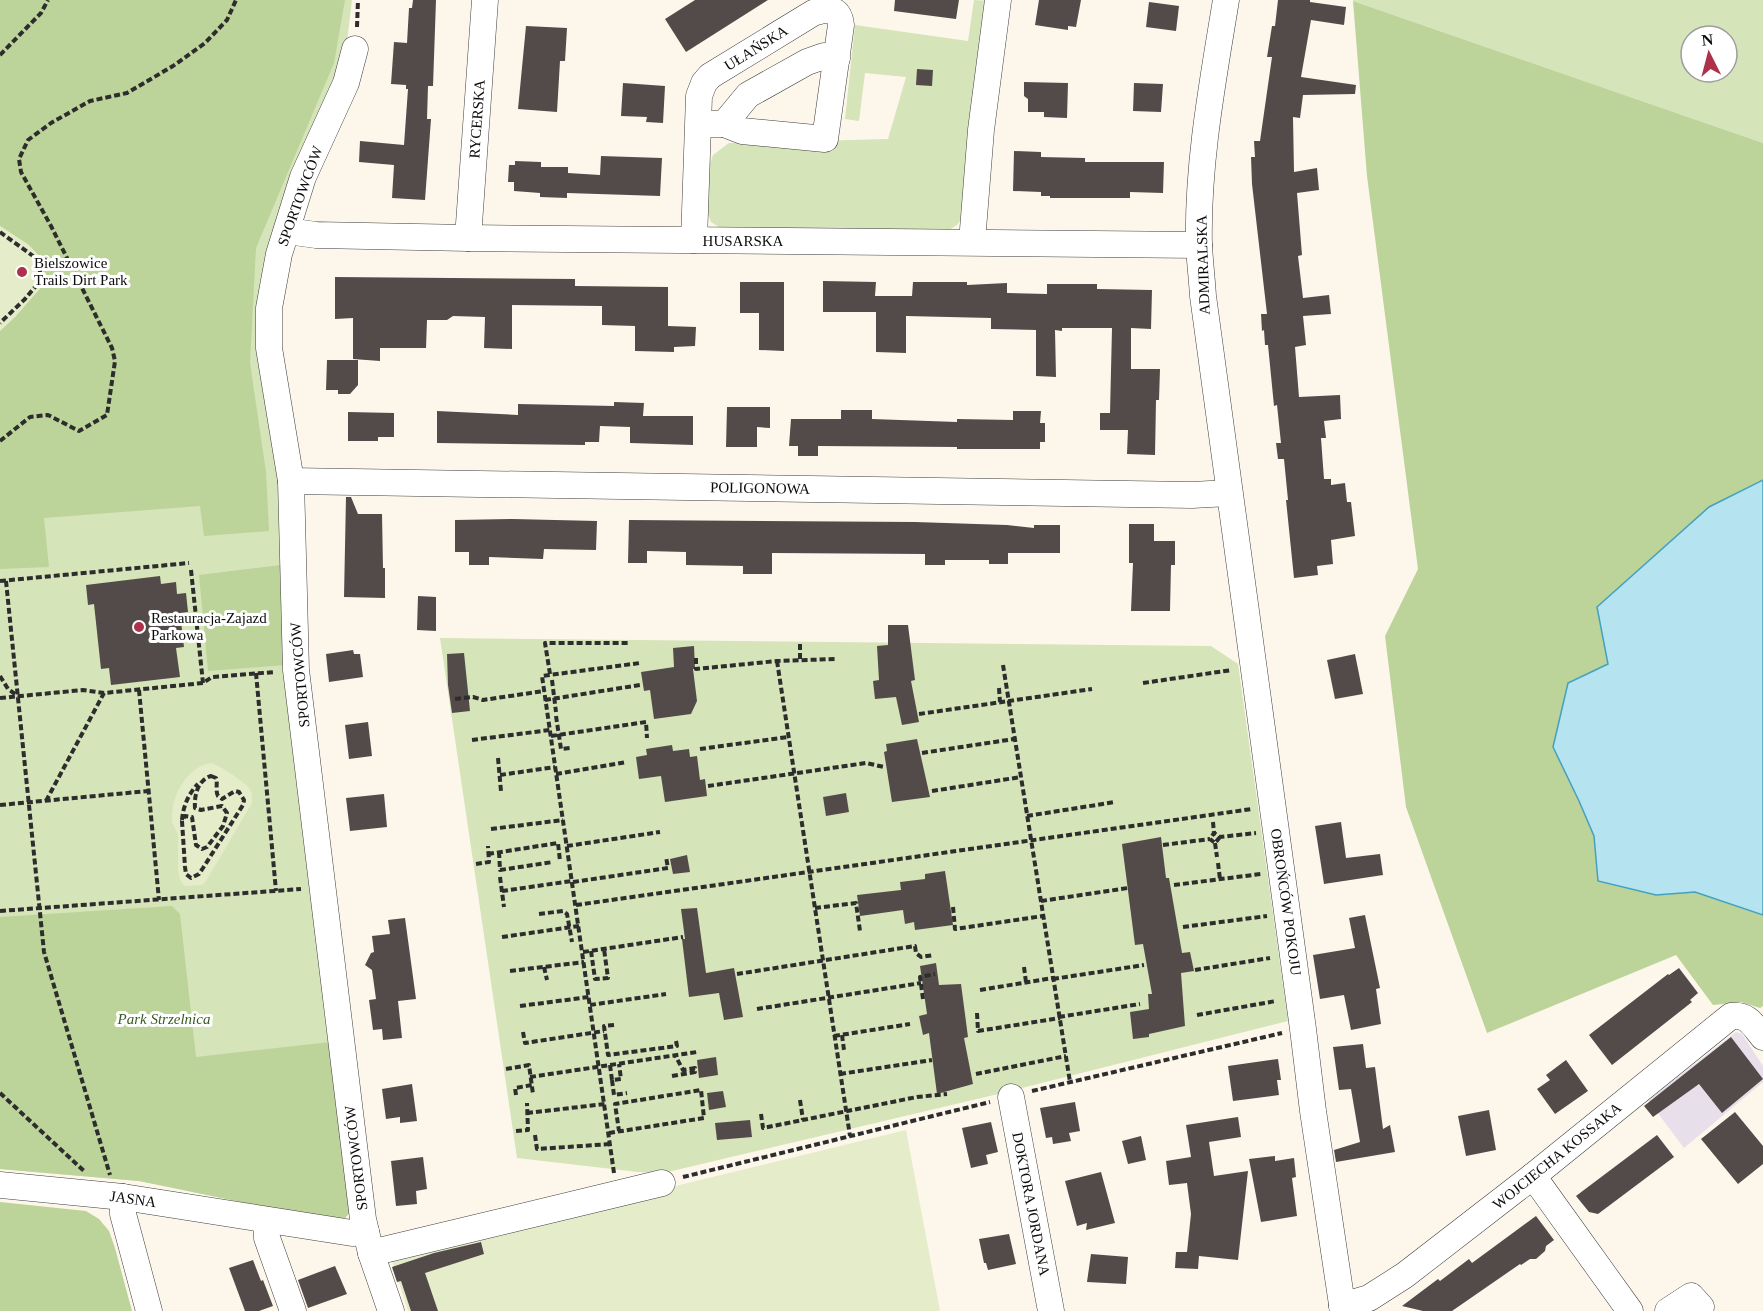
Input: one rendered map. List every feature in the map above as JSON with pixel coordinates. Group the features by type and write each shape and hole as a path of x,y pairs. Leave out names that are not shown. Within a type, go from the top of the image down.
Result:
{"street":[{"name":"RYCERSKA","path":"468,238 485,0"},
{"path":"972,242 981,130 998,0"},
{"name":"ADMIRALSKA","path":"1226,0 1205,154 1199,245 1208,338 1229,493"},
{"name":"UŁAŃSKA","path":"694,240 711,124 699,96 704,83 710,76 813,13 828,8 836,11 842,25 825,139 742,131 711,124"},
{"name":"SPORTOWCÓW","path":"355,49 346,83 303,177 279,254 269,308 269,348 291,482 296,670 323,888 369,1243 391,1311"},
{"path":"711,124 748,95 807,62 824,56 837,58"},
{"name":"HUSARSKA","path":"287,231 327,235 468,238 1199,245"},
{"name":"POLIGONOWA","path":"291,482 1192,495 1229,493"},
{"name":"OBROŃCÓW POKOJU","path":"1229,493 1303,1029 1312,1111 1342,1308"},
{"name":"WOJCIECHA KOSSAKA","path":"1342,1308 1380,1292 1533,1176 1731,1016 1740,1015 1748,1018 1763,1037"},
{"name":"DOKTORA JORDANA","path":"1011,1097 1052,1311"},
{"path":"1533,1176 1630,1311"},
{"name":"JASNA","path":"0,1185 107,1195 352,1233 369,1243 662,1183"},
{"path":"107,1195 123,1214 149,1311"},
{"path":"266,1220 267,1238 293,1311"},
{"path":"1668,1311 1691,1296 1701,1307"}],"path":[{"path":"0,55 41,13 48,0"},
{"path":"0,441 30,417 48,415 79,431 107,415 115,361 112,348 51,226 21,172 19,159 28,140 51,123 90,101 127,93 173,66 206,43 227,20 236,0"},
{"path":"0,232 33,256 40,264 40,281 0,323"},
{"path":"0,581 189,563"},
{"path":"191,570 203,683"},
{"path":"6,581 44,952 110,1174 107,1195"},
{"path":"550,674 545,643 628,643"},
{"path":"800,644 800,660"},
{"path":"696,658 696,669 777,661 835,659"},
{"path":"777,661 850,1136"},
{"path":"612,1195 615,1169 542,676 640,663"},
{"path":"1003,665 1070,1082"},
{"path":"1143,683 1237,669"},
{"path":"0,698 83,690 104,693 139,690 203,683 212,677 296,670"},
{"path":"256,673 276,891"},
{"path":"0,676 8,689 19,696"},
{"path":"552,680 561,749 570,748"},
{"path":"545,700 640,685"},
{"path":"999,688 1000,702"},
{"path":"919,714 1092,689"},
{"path":"139,690 159,900"},
{"path":"455,699 473,697 483,700 544,691"},
{"path":"46,801 104,693"},
{"path":"551,736 646,722 647,738"},
{"path":"472,740 550,730"},
{"path":"700,749 788,736"},
{"path":"922,753 1014,739"},
{"path":"498,758 501,790"},
{"path":"556,774 627,762"},
{"path":"708,786 866,763 884,767"},
{"path":"500,775 555,767"},
{"path":"212,776 216,778 216,792 222,799 235,791 239,792 244,800 203,868 194,877 188,877 186,874 182,821 183,811 191,791 204,779 212,776"},
{"path":"932,791 1021,777"},
{"path":"182,821 185,816 192,817 196,845 202,849 207,847 223,826 227,813 222,806 201,810 195,808 195,795 204,779"},
{"path":"0,805 148,791"},
{"path":"1027,816 1116,802"},
{"path":"576,905 1256,809"},
{"path":"491,830 563,820"},
{"path":"1213,822 1215,833 1220,837"},
{"path":"488,854 558,843 567,844 660,832"},
{"path":"1216,857 1215,843 1220,837 1259,832"},
{"path":"1163,845 1210,839 1215,833"},
{"path":"1210,839 1215,843"},
{"path":"558,843 560,861"},
{"path":"476,864 489,862 488,846"},
{"path":"499,852 501,870 553,862"},
{"path":"502,891 668,868 666,857"},
{"path":"1218,863 1220,879"},
{"path":"1174,885 1265,874"},
{"path":"500,877 504,907"},
{"path":"0,911 323,888"},
{"path":"1041,901 1128,888"},
{"path":"815,908 856,903 860,931"},
{"path":"953,907 956,929 1043,916"},
{"path":"539,914 563,911 567,914 572,942"},
{"path":"1183,927 1271,915"},
{"path":"502,937 579,926"},
{"path":"583,952 684,937"},
{"path":"737,974 915,946 916,953 921,957 934,955"},
{"path":"591,951 595,979 608,978 604,949"},
{"path":"1195,970 1277,957"},
{"path":"510,971 584,962"},
{"path":"980,990 1144,965"},
{"path":"544,967 547,980"},
{"path":"1024,967 1026,982"},
{"path":"923,999 920,977 935,974"},
{"path":"757,1009 921,984"},
{"path":"591,1005 666,994"},
{"path":"520,1006 589,997"},
{"path":"1197,1015 1283,1000"},
{"path":"977,1013 978,1031 1140,1004"},
{"path":"834,1036 910,1024"},
{"path":"614,1025 604,1026 608,1055 677,1046 676,1041"},
{"path":"662,1183 1070,1082 1303,1029"},
{"path":"523,1032 525,1043 604,1031"},
{"path":"842,1035 844,1050"},
{"path":"531,1077 697,1052"},
{"path":"672,1076 695,1072 695,1068 682,1070 675,1055"},
{"path":"976,1074 1066,1056"},
{"path":"840,1074 932,1060"},
{"path":"612,1080 621,1079 619,1064"},
{"path":"506,1069 529,1065 533,1094"},
{"path":"610,1065 614,1095 627,1093"},
{"path":"516,1095 515,1088 532,1085"},
{"path":"609,1133 704,1118 701,1090 615,1104 619,1131"},
{"path":"0,1094 83,1169 89,1180 107,1195"},
{"path":"760,1114 763,1128 917,1097 947,1094"},
{"path":"800,1100 803,1120"},
{"path":"516,1131 528,1130 527,1103"},
{"path":"527,1113 605,1104"},
{"path":"535,1135 537,1149 611,1144"}],"shaded area":[{"path":"1736,1032 1742,1034 1763,1066 1763,1082 1684,1148 1648,1100"}],"green space":[{"name":"Park Strzelnica","path":"0,0 352,0 345,58 267,253 260,283 258,328 276,459 346,1218 139,1181 0,1169"},
{"path":"0,0 345,0 334,63 256,248 250,363 266,472 269,531 204,536 200,506 44,518 49,567 0,569 0,331 16,316 29,245 0,226"},
{"path":"974,0 988,1 964,216 957,225 949,230 722,229 711,222 707,211 709,167 713,155 729,143 888,139 906,77 865,73 859,121 845,119 855,25 968,41"},
{"path":"1353,0 1763,0 1763,143 1353,1"},
{"path":"1353,1 1763,143 1763,480 1709,507 1608,665 1568,683 1579,801 1594,836 1599,881 1656,895 1695,892 1763,915 1763,1006 1760,1008 1741,1002 1713,1005 1676,955 1487,1033 1406,807 1385,636 1418,569 1367,176"},
{"name":"Bielszowice Trails Dirt Park","path":"0,226 29,245 43,260 44,284 0,331"},
{"path":"281,565 285,665 208,671 199,575"},
{"path":"440,638 1211,646 1238,664 1288,1021 994,1095 672,1171 638,1172 517,1158"},
{"path":"211,763 247,785 251,792 252,803 206,881 202,885 185,886 180,878 178,835 172,822 174,801 188,776 202,766"},
{"path":"172,906 180,914 196,1057 331,1042 350,1212 341,1220 322,1219 139,1181 0,1169 0,917"},
{"path":"906,1130 940,1311 408,1311 390,1255"},
{"path":"0,1202 86,1211 99,1219 109,1231 132,1311 0,1311"}],"water":[{"path":"1763,480 1763,915 1695,892 1656,895 1598,881 1594,836 1553,747 1568,683 1608,664 1597,607 1709,507"}],"building":[{"path":"413,0 436,0 433,86 428,86 427,119 431,119 425,200 392,198 394,165 359,162 360,141 404,145 408,89 406,85 391,84 394,42 407,43 409,8 412,8"},
{"path":"695,0 768,0 686,52 665,19"},
{"path":"895,0 959,0 956,19 894,11"},
{"path":"1039,0 1081,0 1076,27 1068,26 1068,30 1035,25"},
{"path":"1278,0 1310,0 1310,2 1346,7 1344,25 1311,20 1301,77 1356,85 1355,94 1303,95 1300,118 1293,117 1294,172 1317,168 1319,190 1297,193 1302,255 1298,256 1303,298 1329,295 1331,314 1303,316 1306,345 1295,347 1299,397 1340,395 1341,419 1324,421 1326,438 1321,438 1324,479 1331,479 1331,485 1345,483 1347,502 1351,502 1355,536 1331,540 1333,564 1317,566 1318,575 1294,578 1284,459 1278,459 1276,443 1281,443 1277,405 1274,406 1268,345 1265,345 1264,330 1262,331 1261,314 1267,314 1251,157 1255,157 1254,141 1260,141 1272,57 1267,57 1272,26 1275,26"},
{"path":"1149,2 1179,6 1176,31 1146,27"},
{"path":"526,26 567,28 565,61 560,61 557,112 518,109"},
{"path":"917,69 933,70 932,86 916,85"},
{"path":"1024,82 1068,83 1067,118 1044,117 1044,112 1028,112 1028,99 1024,96"},
{"path":"623,83 665,86 663,123 646,122 647,117 621,116"},
{"path":"1134,83 1163,84 1161,112 1133,111"},
{"path":"1014,151 1041,152 1041,157 1085,158 1085,162 1164,162 1163,193 1130,192 1130,198 1050,198 1050,196 1041,196 1041,192 1013,191"},
{"path":"601,156 662,158 660,196 567,193 567,198 540,197 540,193 514,191 514,182 508,182 509,165 515,165 515,161 541,162 541,167 568,167 568,173 600,175"},
{"path":"335,277 575,279 575,286 668,287 668,326 696,327 695,346 674,347 674,352 635,351 635,326 602,325 602,306 512,305 512,349 484,348 485,317 453,316 447,320 427,320 426,348 380,348 380,361 353,359 353,318 335,319"},
{"path":"823,281 876,282 875,296 912,296 913,282 967,282 967,285 1007,283 1007,293 1047,294 1047,284 1097,284 1097,289 1152,290 1151,329 1131,328 1131,369 1160,369 1159,400 1156,400 1155,455 1127,454 1128,430 1100,430 1100,413 1110,413 1112,328 1055,330 1056,377 1036,376 1036,330 991,329 991,318 906,316 906,353 876,352 876,312 823,312"},
{"path":"740,282 784,282 784,351 759,350 759,313 740,313"},
{"path":"327,360 358,360 358,385 350,394 338,394 338,390 326,390"},
{"path":"614,402 644,403 643,416 693,416 693,445 630,443 630,427 600,426 599,442 585,442 585,445 437,443 437,411 518,415 518,404 614,406"},
{"path":"727,407 770,407 770,428 757,427 757,447 726,447"},
{"path":"841,410 872,410 872,419 957,422 957,419 1013,420 1013,411 1041,411 1040,423 1045,423 1045,442 1040,442 1040,449 818,446 818,456 798,456 798,446 789,446 791,419 841,419"},
{"path":"348,412 394,413 394,437 378,437 378,441 348,441"},
{"path":"346,497 351,497 358,514 382,514 385,598 344,597"},
{"path":"455,520 597,521 596,550 544,549 543,559 489,557 489,565 469,565 469,552 455,552"},
{"path":"629,520 915,522 1034,528 1034,525 1060,525 1060,553 1008,553 1008,564 989,564 989,560 945,560 945,565 925,565 925,554 772,553 772,574 743,574 743,566 686,565 686,552 647,551 647,563 628,563"},
{"path":"1129,524 1154,524 1154,541 1175,541 1175,565 1171,565 1170,611 1131,611 1133,563 1129,563"},
{"name":"Restauracja-Zajazd Parkowa","path":"160,576 161,584 176,582 177,594 186,593 188,612 180,613 184,647 176,648 180,677 111,685 109,668 101,669 94,604 88,605 86,585"},
{"path":"418,596 436,597 436,631 417,630"},
{"path":"888,625 908,625 915,680 911,681 919,722 902,725 896,697 875,699 873,681 879,680 877,646 888,645"},
{"path":"694,646 695,669 693,669 697,701 691,714 654,719 650,690 644,691 641,672 674,667 673,648"},
{"path":"353,650 354,654 360,654 363,677 329,682 326,654"},
{"path":"464,653 470,711 452,713 447,654"},
{"path":"1355,654 1363,694 1335,699 1327,660"},
{"path":"368,722 372,756 349,759 345,725"},
{"path":"917,739 930,797 892,802 884,752 887,751 886,744"},
{"path":"672,745 673,751 689,749 690,757 697,756 700,780 705,779 707,796 665,802 661,776 639,779 636,757 647,755 646,749"},
{"path":"846,793 849,812 826,816 823,797"},
{"path":"384,794 387,827 350,831 346,798"},
{"path":"1341,822 1346,858 1380,854 1383,875 1324,884 1315,826"},
{"path":"1161,837 1166,878 1169,878 1182,953 1190,952 1194,971 1181,973 1185,1026 1149,1034 1149,1037 1133,1039 1130,1012 1149,1009 1148,994 1152,994 1143,944 1135,945 1122,844"},
{"path":"687,855 690,872 673,874 670,859"},
{"path":"945,871 953,925 915,930 914,922 905,924 903,910 860,916 857,895 901,890 900,882 925,879 925,874"},
{"path":"697,908 706,973 734,968 743,1017 724,1020 719,993 689,997 681,909"},
{"path":"1365,915 1380,988 1376,989 1381,1024 1351,1030 1344,995 1320,999 1313,955 1355,948 1349,918"},
{"path":"405,918 416,999 398,1001 402,1038 383,1040 382,1029 373,1030 369,1000 376,999 372,970 365,965 371,953 374,952 372,936 390,934 388,920"},
{"path":"936,963 939,985 961,984 968,1037 964,1038 973,1084 937,1094 929,1033 923,1035 919,1016 927,1014 920,966"},
{"path":"1679,968 1698,993 1690,1000 1692,1002 1612,1065 1589,1035"},
{"path":"1731,1037 1763,1079 1722,1113 1699,1084 1653,1117 1644,1106"},
{"path":"1363,1044 1366,1068 1375,1067 1383,1129 1390,1125 1395,1152 1336,1162 1334,1150 1360,1142 1351,1089 1339,1090 1333,1047"},
{"path":"716,1057 718,1075 699,1078 697,1060"},
{"path":"1278,1059 1281,1080 1277,1080 1279,1095 1233,1101 1228,1066"},
{"path":"1566,1060 1588,1091 1555,1114 1537,1089 1550,1080 1546,1075"},
{"path":"412,1084 417,1121 400,1123 400,1117 386,1119 382,1089"},
{"path":"723,1091 726,1107 709,1110 707,1093"},
{"path":"1075,1102 1080,1131 1069,1133 1071,1141 1053,1144 1052,1137 1046,1138 1040,1108"},
{"path":"1489,1110 1496,1150 1466,1156 1458,1116"},
{"path":"1735,1112 1763,1146 1763,1164 1738,1184 1701,1139"},
{"path":"1238,1117 1241,1137 1209,1142 1214,1176 1248,1171 1238,1260 1199,1256 1198,1269 1175,1268 1176,1252 1187,1252 1191,1214 1187,1183 1169,1185 1166,1161 1191,1157 1186,1125"},
{"path":"750,1120 752,1137 717,1140 715,1123"},
{"path":"991,1122 998,1152 986,1155 988,1164 971,1168 962,1128"},
{"path":"1657,1135 1674,1157 1598,1214 1589,1212 1576,1196"},
{"path":"1141,1136 1146,1160 1128,1164 1122,1141"},
{"path":"1275,1156 1275,1161 1294,1158 1296,1177 1292,1178 1297,1216 1261,1222 1249,1159"},
{"path":"423,1157 427,1189 416,1191 417,1204 396,1206 391,1161"},
{"path":"1101,1172 1115,1223 1086,1230 1087,1223 1077,1226 1065,1181"},
{"path":"1536,1216 1554,1240 1536,1259 1520,1264 1452,1311 1423,1311 1402,1306 1469,1259 1472,1263"},
{"path":"1009,1234 1016,1264 988,1270 984,1263 979,1239"},
{"path":"481,1242 484,1254 425,1273 438,1311 411,1311 401,1281 397,1282 392,1267 434,1253"},
{"path":"1091,1254 1128,1257 1126,1284 1087,1282"},
{"path":"253,1260 273,1306 259,1311 245,1311 229,1268"},
{"path":"335,1266 347,1294 308,1308 298,1280"}],"place":[{"name":"Bielszowice Trails Dirt Park","path":"22,272"},
{"name":"Restauracja-Zajazd Parkowa","path":"139,627"}]}
